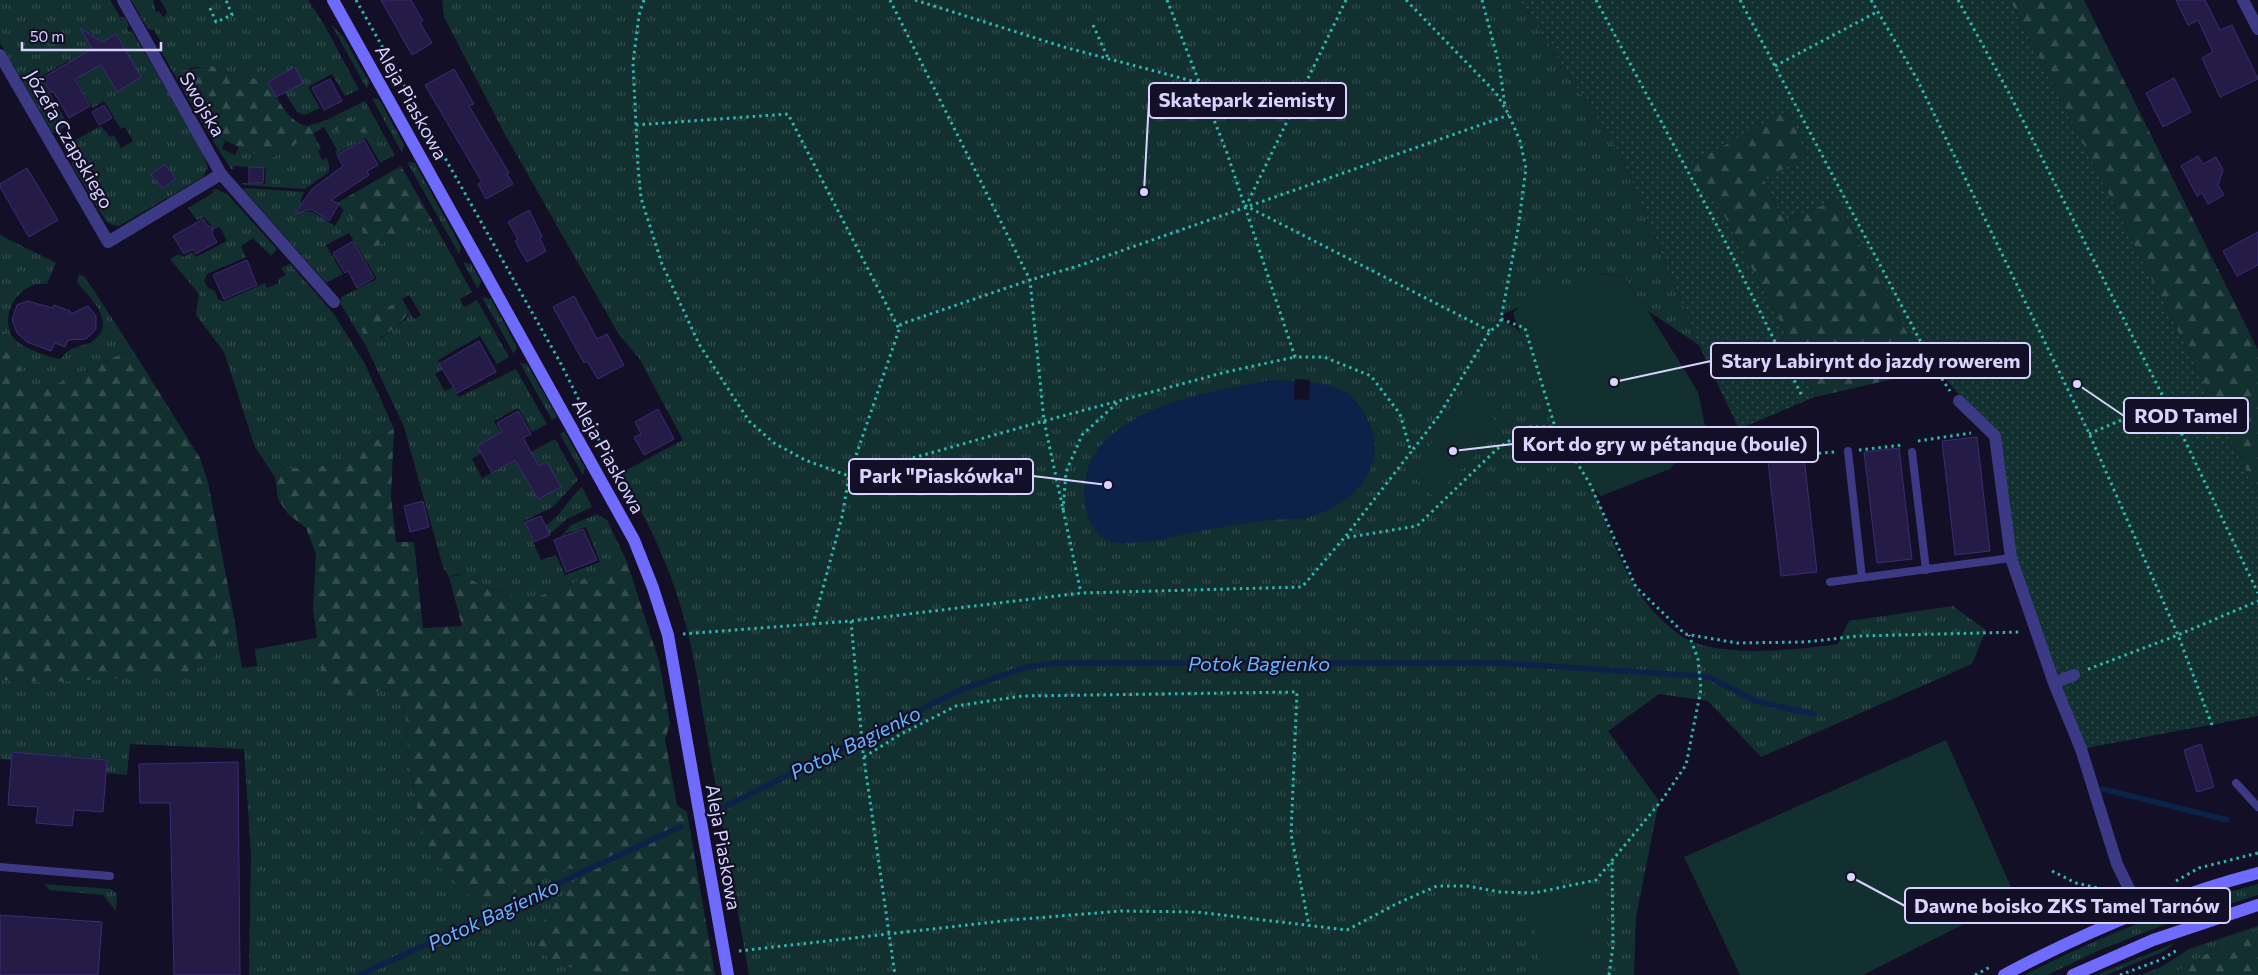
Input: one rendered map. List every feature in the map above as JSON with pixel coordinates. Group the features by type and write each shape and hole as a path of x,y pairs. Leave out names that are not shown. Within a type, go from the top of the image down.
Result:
{"street":[{"name":"Swojska","path":"123,0 221,174 334,302"},
{"name":"Aleja Piaskowa","path":"333,0 634,540 653,588 668,635 728,975"},
{"path":"2243,0 2258,29"},
{"name":"Józefa Czapskiego","path":"0,55 108,242 221,174"},
{"path":"1959,401 1995,436 2011,558 2054,683 2081,749 2118,864 2132,894 2143,911"},
{"path":"2054,683 2074,675"},
{"path":"2004,975 2096,929 2143,911 2258,873"},
{"path":"2073,975 2152,940 2258,905"}],"lane":[{"path":"1848,451 1862,578"},
{"path":"1912,452 1926,570"},
{"path":"1830,582 2011,558"},
{"path":"2236,783 2258,807"},
{"path":"0,867 110,876"}],"path":[{"path":"210,8 216,22 232,15 226,0"},
{"path":"644,0 639,15 633,63 641,198 662,264 699,344 749,421 774,443 806,460 850,476 1226,372 1295,357 1324,357 1371,376 1400,414 1410,452"},
{"path":"890,0 1030,280 1044,421 1081,593"},
{"path":"915,0 1064,47 1200,83"},
{"path":"1167,0 1246,206 1295,357"},
{"path":"1246,206 1346,0"},
{"path":"668,635 851,621 1081,593 1302,587 1344,538 1438,417 1490,331 1500,324 1518,229 1526,168 1520,140 1510,115 1496,93 1406,0"},
{"path":"1482,0 1499,64 1506,109"},
{"path":"1596,0 1723,237 1802,396"},
{"path":"1740,0 1934,367 1945,385 1959,401"},
{"path":"1871,0 1917,79 2089,434 2178,634 2212,725"},
{"path":"1958,0 2009,93 2165,401 2258,593"},
{"path":"1774,66 1878,12"},
{"path":"1093,25 1108,58"},
{"path":"636,125 788,114 899,329"},
{"path":"813,624 842,517 850,476 901,324 1030,280 1078,266 1510,115"},
{"path":"1246,206 1490,331"},
{"path":"1501,319 1525,328 1555,427 1590,484 1636,587 1685,634 1737,643 1806,642 1858,636 2036,631"},
{"path":"2089,434 2165,401"},
{"path":"1063,514 1066,472 1082,435 1118,402"},
{"path":"1344,538 1417,526 1497,449 1530,427 1555,427"},
{"path":"1691,444 1715,453 1739,453 1763,458 1890,447 1939,437 1972,433"},
{"path":"2074,675 2258,601"},
{"path":"851,621 863,752 895,975"},
{"path":"738,951 1011,920 1121,912 1197,912 1347,930 1398,903 1437,886 1467,886 1500,892 1534,893 1596,880 1662,800 1686,765 1701,689 1698,659 1689,635"},
{"path":"864,757 901,734 956,706 1022,696 1297,692 1291,834 1309,926"},
{"path":"1609,975 1613,946 1612,860"},
{"path":"2052,871 2076,883 2132,894"},
{"path":"2120,975 2160,960"}],"green space":[{"path":"0,0 110,0 120,17 125,17 129,26 127,28 129,32 132,31 203,153 208,168 203,177 119,226 112,225 106,221 71,164 77,156 68,144 101,126 110,137 114,135 121,148 133,141 125,127 121,129 104,101 93,108 76,80 79,78 68,61 40,77 68,124 59,132 53,133 0,43"},
{"path":"131,0 153,0 156,12 159,11 163,17 167,11 160,0 308,0 325,26 359,90 345,96 332,74 308,87 320,108 305,115 297,112 282,88 300,78 295,67 268,82 235,73 220,72 216,67 199,67 184,70 176,77 159,48 161,42 154,30 148,29"},
{"path":"442,0 1520,0 1621,155 1699,345 1648,311 1623,276 1601,274 1503,314 1501,319 1517,329 1525,341 1575,444 1627,573 1638,590 1664,622 1689,640 1714,648 1750,651 1786,650 1838,644 1849,621 1953,606 1986,630 1972,664 1761,757 1708,701 1659,694 1608,731 1659,801 1636,917 1634,975 749,975 697,677 684,616 671,577 655,539 619,474 683,440 639,358 619,335 506,136 444,17"},
{"path":"1520,0 2010,0 2183,341 2258,495 2258,716 2081,749 2009,561 1995,436 1935,367 1928,371 1836,200 1788,219 1781,215 1763,178 1807,158 1788,110 1687,166 1722,212 1780,322 1815,397 1739,429 1699,345 1621,155"},
{"path":"2010,0 2084,0 2258,350 2258,495 2183,341"},
{"path":"331,24 344,38 369,82 367,89"},
{"path":"210,66 216,67 220,72 235,73 268,82 283,108 300,124 307,126 344,115 386,140 379,141 366,132 348,134 324,127 268,160 208,133 176,77 181,71"},
{"path":"372,98 379,99 404,145 402,153"},
{"path":"365,101 395,155 380,163 366,138 336,154 337,150 324,127 348,134 366,132 383,142 344,115 324,121"},
{"path":"1788,109 1808,159 1763,178 1781,215 1789,219 1836,200 1928,371 1815,397 1780,322 1722,212 1687,166"},
{"path":"208,133 225,141 222,149 235,155 239,147 268,160 313,133 321,149 318,151 322,160 327,158 329,172 305,189 243,185 242,183 265,184 266,168 233,166 234,169 231,169"},
{"path":"407,162 415,163 461,247 459,254"},
{"path":"401,166 433,222 427,228 396,236 373,248 363,231 337,203"},
{"path":"216,189 227,194 277,249 271,256 253,238 241,246 246,257 207,274 204,281 208,288 215,291 218,300 224,301 265,283 267,288 279,283 278,279 286,275 281,268 290,264 334,314 365,364 394,429 323,466 283,469 275,477 255,447 224,352 196,315 199,294 170,259 179,254 184,257 192,252 196,257 227,241 220,227 214,229 204,217 197,220 188,208 213,193 212,190"},
{"path":"243,189 304,192 301,199 302,210 306,212 311,211 335,226 344,210 363,231 373,248 396,236 430,226 433,222 472,292 460,299 464,307 477,300 509,357 497,364 480,336 438,360 443,369 435,374 445,391 453,387 459,397 516,369 547,424 532,432 518,408 494,421 501,433 477,446 481,453 472,459 482,478 555,439 578,480 553,507 524,521 541,560 556,555 565,575 600,562 586,527 564,534 569,547 557,541 571,525 597,514 607,520 627,562 519,604 501,591 480,586 473,579 459,574 449,577 443,567 404,427 366,346 340,303 341,297 377,279 349,233 326,245 343,274 326,283","holes":["409,295 421,315 414,319 409,311 407,318 381,338 359,324"]},
{"path":"0,235 56,263 47,284 29,287 22,292 11,307 8,325 11,335 15,340 33,350 59,359 71,349 93,341 100,334 103,326 102,318 99,310 77,282 79,274 85,277 132,349 33,395 0,323"},
{"path":"463,262 471,264 481,281 478,289"},
{"path":"1597,274 1623,276 1648,311 1698,392 1706,430 1670,469 1601,496 1565,461 1513,313 1530,298"},
{"path":"482,297 491,299 517,347 514,354"},
{"path":"402,299 409,311 407,315 385,335 368,342 359,324"},
{"path":"0,323 33,395 132,349 200,458 208,482 234,617 226,639 209,664 180,675 50,682 0,680"},
{"path":"520,363 527,364 557,417 552,420"},
{"path":"1466,388 1502,429 1433,497 1412,474"},
{"path":"394,429 391,496 396,542 414,542 423,628 462,626 449,577 465,574 482,586 512,595 519,604 627,562 659,661 670,724 665,739 677,805 687,812 715,975 607,975 551,962 539,947 537,934 552,907 579,878 576,870 569,868 506,896 473,899 437,865 422,838 408,752 406,716 399,698 390,690 342,696 324,692 313,608 316,555 306,528 288,514 278,499 275,477 283,469 323,466"},
{"path":"564,431 585,468 583,475 560,434"},
{"path":"582,487 592,507 567,519 549,535 545,526 556,517"},
{"path":"234,617 242,668 257,666 255,649 317,638 324,692 342,696 390,690 399,698 406,716 408,752 422,838 506,896 569,867 576,870 579,878 572,885 582,970 607,975 249,975 251,854 244,749 130,744 127,775 106,773 106,759 13,752 12,760 0,759 0,680 50,682 226,639"},
{"path":"1946,740 2016,898 1863,975 1740,975 1684,857"},
{"path":"44,884 111,889 117,894 116,911 103,895 50,890"},
{"path":"2258,884 2258,895 2161,926 2100,950 2047,975 2025,975 2139,923 2228,892"},
{"path":"1585,888 1594,975 1541,975 1531,896"},
{"path":"2258,926 2258,930 2213,950 2171,975 2141,975 2161,967 2189,949"},
{"path":"2258,930 2258,975 2171,975 2213,950"},
{"path":"2175,943 2163,952 2106,975 2096,975"}],"water":[{"path":"1270,380 1306,382 1333,387 1350,395 1360,407 1368,420 1374,437 1375,452 1371,467 1355,492 1328,510 1313,516 1245,523 1163,539 1116,543 1100,535 1092,526 1085,502 1087,475 1090,463 1098,449 1114,433 1131,421 1169,404 1209,392"}],"pier":[{"path":"1295,379 1310,380 1309,400 1294,399"}],"building":[{"path":"381,0 411,0 423,21 420,23 432,43 412,55"},
{"path":"2176,0 2205,0 2220,30 2232,25 2258,79 2220,97 2202,58 2213,52 2198,20 2188,25"},
{"path":"80,28 102,42 116,34 141,77 117,92 101,65 75,79 90,106 69,118 53,91 51,93 42,78 92,49"},
{"path":"295,67 303,83 276,97 268,82"},
{"path":"454,69 474,104 469,106 509,173 507,174 513,184 486,199 478,184 482,182 425,85"},
{"path":"2174,78 2191,112 2163,127 2146,93"},
{"path":"330,79 342,101 324,110 312,88"},
{"path":"104,105 112,118 99,125 92,112"},
{"path":"364,140 378,165 367,171 369,175 331,200 339,204 329,221 311,209 295,214 312,189 343,166 337,155"},
{"path":"2198,156 2203,164 2216,157 2223,170 2218,185 2224,195 2208,204 2202,193 2197,196 2181,166"},
{"path":"164,164 176,178 163,189 151,175"},
{"path":"249,167 264,168 263,183 249,183"},
{"path":"27,168 58,220 29,237 0,187 0,184"},
{"path":"529,210 542,237 540,239 546,251 527,262 515,241 518,239 508,222"},
{"path":"203,219 208,226 213,228 212,234 217,242 196,254 193,249 184,254 173,236"},
{"path":"2258,232 2258,265 2237,276 2223,251"},
{"path":"353,241 374,278 357,288 348,271 345,273 333,253"},
{"path":"247,260 257,285 224,299 213,275"},
{"path":"574,296 597,339 607,334 624,365 598,379 587,361 584,363 553,307"},
{"path":"27,301 53,308 54,305 70,311 71,314 88,306 96,316 96,329 86,339 68,340 65,347 55,343 51,351 27,342 17,333 12,320 17,305"},
{"path":"479,341 496,372 457,393 439,364"},
{"path":"658,409 674,439 644,455 634,437 641,434 635,422"},
{"path":"518,411 531,434 523,438 539,466 547,462 561,487 538,499 515,460 492,473 477,446 502,432 497,423"},
{"path":"1977,437 1990,551 1955,555 1942,441"},
{"path":"1899,448 1912,559 1877,563 1864,452"},
{"path":"1804,457 1817,572 1781,576 1768,461"},
{"path":"423,501 429,527 410,532 404,506"},
{"path":"541,516 550,535 534,542 525,522"},
{"path":"583,529 597,560 566,572 554,540"},
{"path":"2201,744 2214,787 2197,792 2184,750"},
{"path":"12,752 107,760 103,812 74,810 72,826 36,823 38,807 8,805"},
{"path":"238,762 240,975 174,975 170,803 140,803 139,764"},
{"path":"0,915 102,922 98,975 0,975"}],"waterway":[{"name":"Potok Bagienko","path":"724,807 962,689 1027,667 1057,663 1499,663 1700,676 1709,677 1755,701 1814,714"},
{"name":"Potok Bagienko","path":"2103,789 2227,820"},
{"name":"Potok Bagienko","path":"360,975 680,827"}],"place":[{"name":"Skatepark ziemisty","path":"1144,192"},
{"name":"Stary Labirynt do jazdy rowerem","path":"1614,382"},
{"name":"ROD Tamel","path":"2077,384"},
{"name":"Kort do gry w pétanque (boule)","path":"1453,451"},
{"name":"Park \"Piaskówka\"","path":"1108,485"},
{"name":"Dawne boisko ZKS Tamel Tarnów","path":"1851,877"}]}
